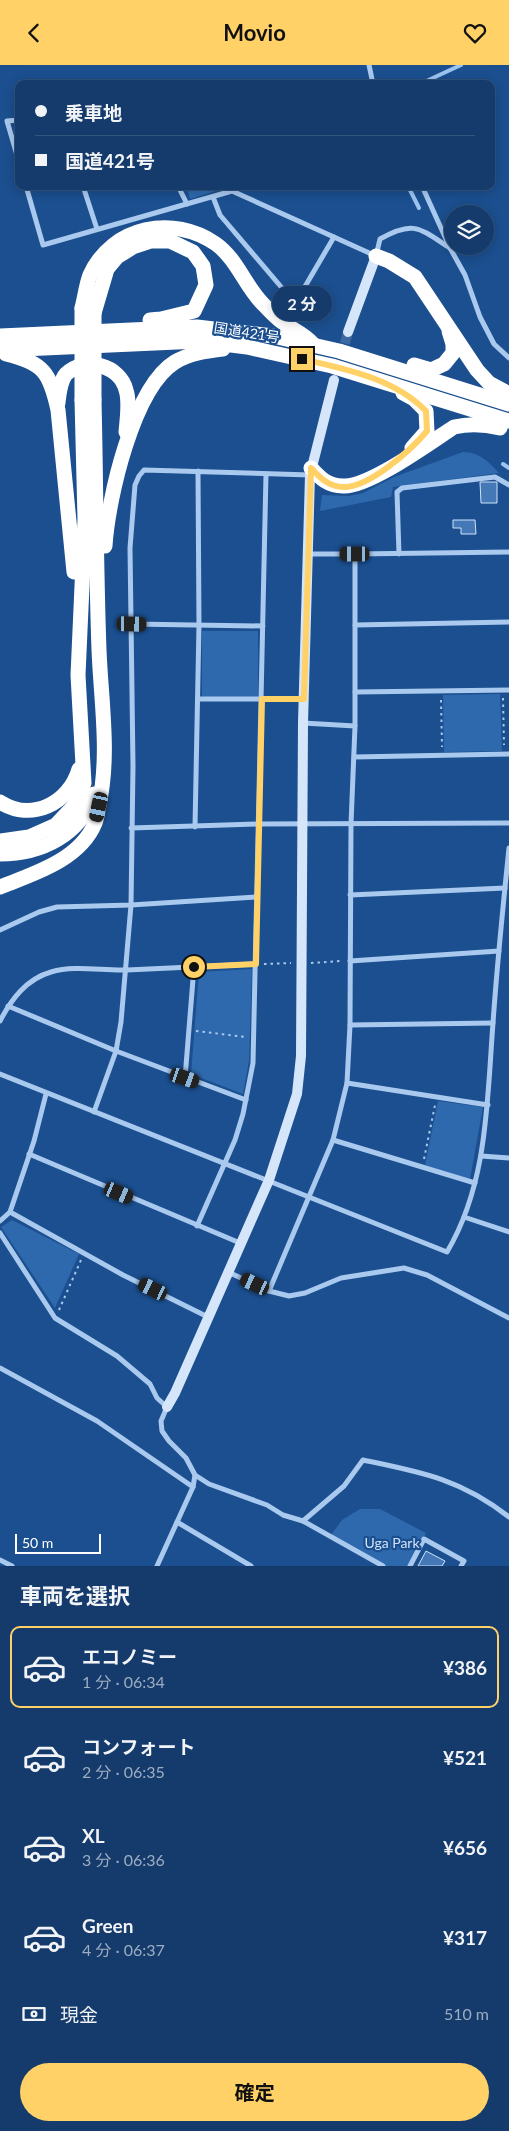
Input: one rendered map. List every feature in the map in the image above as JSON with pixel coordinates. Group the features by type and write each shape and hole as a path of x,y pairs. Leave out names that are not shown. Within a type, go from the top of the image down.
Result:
{"highway":[{"path":"79,646 85,519 90,275 104,253 129,234 162,226 188,230 216,244 239,269 260,301 281,322 309,339 383,356 431,370 444,364 453,353 453,344 446,323"},
{"path":"35,333 68,323 161,319 194,311 206,285 203,266 193,252 170,241 151,241 133,247 118,257 107,269 88,311"},
{"path":"376,256 389,261 415,277 476,370 489,383 504,391 509,399"},
{"name":"国道421号","path":"0,335 197,327 309,339 364,359 509,404"},
{"name":"国道421号","path":"0,351 199,341 247,347 332,366 509,421"},
{"path":"99,649 108,518 117,475 125,449 146,399 165,370 187,356 205,351 247,347"},
{"path":"0,351 26,359 41,369 50,380 58,410 72,537 84,771 84,783 80,795 66,816 56,825 29,837 0,841"},
{"path":"364,359 383,356"},
{"path":"58,410 62,383 66,374 84,365 107,367 115,373 126,390 125,449"},
{"path":"371,479 415,446 427,431 426,411 414,399 386,383"},
{"path":"0,887 65,858 86,838 95,823 102,790 104,764 88,400"},
{"path":"311,472 322,481 344,487 371,479 454,427 467,424 483,424 509,430"},
{"path":"0,802 12,809 23,811 33,811 54,804 71,787 77,777 82,752"},
{"path":"0,854 12,854 39,848 51,843 72,829 88,810 104,764"}],"street":[{"path":"369,65 372,80"},
{"path":"15,120 7,121 15,148"},
{"path":"27,190 43,245 232,191 376,256"},
{"path":"84,190 96,229"},
{"path":"180,190 187,204"},
{"path":"424,190 444,235"},
{"path":"212,197 220,215 288,295 294,297 300,295 334,237"},
{"path":"348,332 376,256 380,239 397,230 408,227 426,233 444,244"},
{"path":"454,255 465,275 480,317 494,344 509,357"},
{"path":"334,380 311,472 304,699 301,1056 297,1093 269,1180 161,1421 162,1431 169,1441 186,1458 195,1475 209,1485 268,1505 283,1515 303,1521 383,1566"},
{"path":"94,1112 116,1051 121,1022 131,905 130,827 133,766 130,548 135,485 144,470 266,474 311,472"},
{"path":"195,827 199,625 198,471"},
{"path":"197,1226 235,1140 254,1063 266,474"},
{"path":"399,554 397,492 402,488 495,477 509,485"},
{"path":"307,554 509,552"},
{"path":"269,1291 333,1141 347,1083 350,1025 351,824 355,726 355,554"},
{"path":"355,625 509,622"},
{"path":"132,624 263,626"},
{"path":"355,692 506,690"},
{"path":"198,699 304,699"},
{"path":"304,723 355,726"},
{"path":"354,757 506,754"},
{"path":"130,827 195,827 259,824 509,823"},
{"path":"0,1075 224,1165 269,1180 309,1199 447,1252 464,1217 481,1156 488,1105 493,1023 509,848"},
{"path":"350,895 505,888"},
{"path":"0,930 38,913 57,907 131,905 257,897"},
{"path":"350,961 499,951"},
{"path":"0,1021 18,992 29,983 50,972 77,969 125,970 256,964"},
{"path":"185,1078 194,967"},
{"path":"8,1006 116,1051 246,1100"},
{"path":"350,1025 493,1023"},
{"path":"347,1083 488,1105"},
{"path":"0,1221 10,1212 46,1094"},
{"path":"333,1141 475,1183"},
{"path":"29,1154 240,1243"},
{"path":"481,1156 509,1158"},
{"path":"10,1212 123,1275 208,1317"},
{"path":"464,1217 509,1232"},
{"path":"0,1233 55,1318 117,1356 150,1384 157,1399 167,1407"},
{"path":"228,1272 269,1291 289,1296 305,1293 341,1278 404,1268 427,1275 509,1318"},
{"path":"0,1367 97,1421 194,1487"},
{"path":"303,1521 344,1485 362,1460 426,1473 472,1492 509,1517"},
{"path":"157,1566 194,1487 195,1475"},
{"path":"177,1522 251,1566"},
{"path":"410,1566 424,1539 464,1561 461,1566"},
{"path":"0,1560 12,1566"}],"path":[{"path":"506,690 506,754"},
{"path":"441,692 442,755"},
{"path":"256,964 350,961"},
{"path":"189,1030 255,1038"},
{"path":"422,1167 436,1097"},
{"path":"55,1318 84,1253"}],"green space":[{"path":"187,190 219,190 190,199"},
{"path":"463,452 469,452 483,458 499,473 393,487 391,497 320,511 322,495 349,496 363,493 394,477"},
{"path":"202,631 258,631 258,697 202,697"},
{"path":"500,694 502,751 444,752 443,695"},
{"path":"252,969 249,1061 243,1094 191,1074 199,972"},
{"path":"438,1101 483,1107 470,1179 425,1165"},
{"path":"12,1220 79,1254 55,1308 1,1227"},
{"name":"Uga Park","path":"360,1509 380,1509 426,1533 408,1566 386,1566 331,1535 342,1520"}],"building":[{"path":"480,482 497,482 497,503 481,503"},
{"path":"453,520 475,520 476,534 461,534 461,528 453,528"},
{"path":"426,1551 445,1561 442,1566 418,1566"}],"waterway":[{"path":"429,80 461,65"},
{"path":"410,190 419,208"},
{"path":"503,464 509,468"}],"tunnel":[{"path":"341,358 348,332"}],"route":[{"path":"194,967 256,964 262,699 304,699 311,468 322,481 344,487 371,479 415,446 427,431 426,411 414,399 386,383 332,366 302,359"}]}
